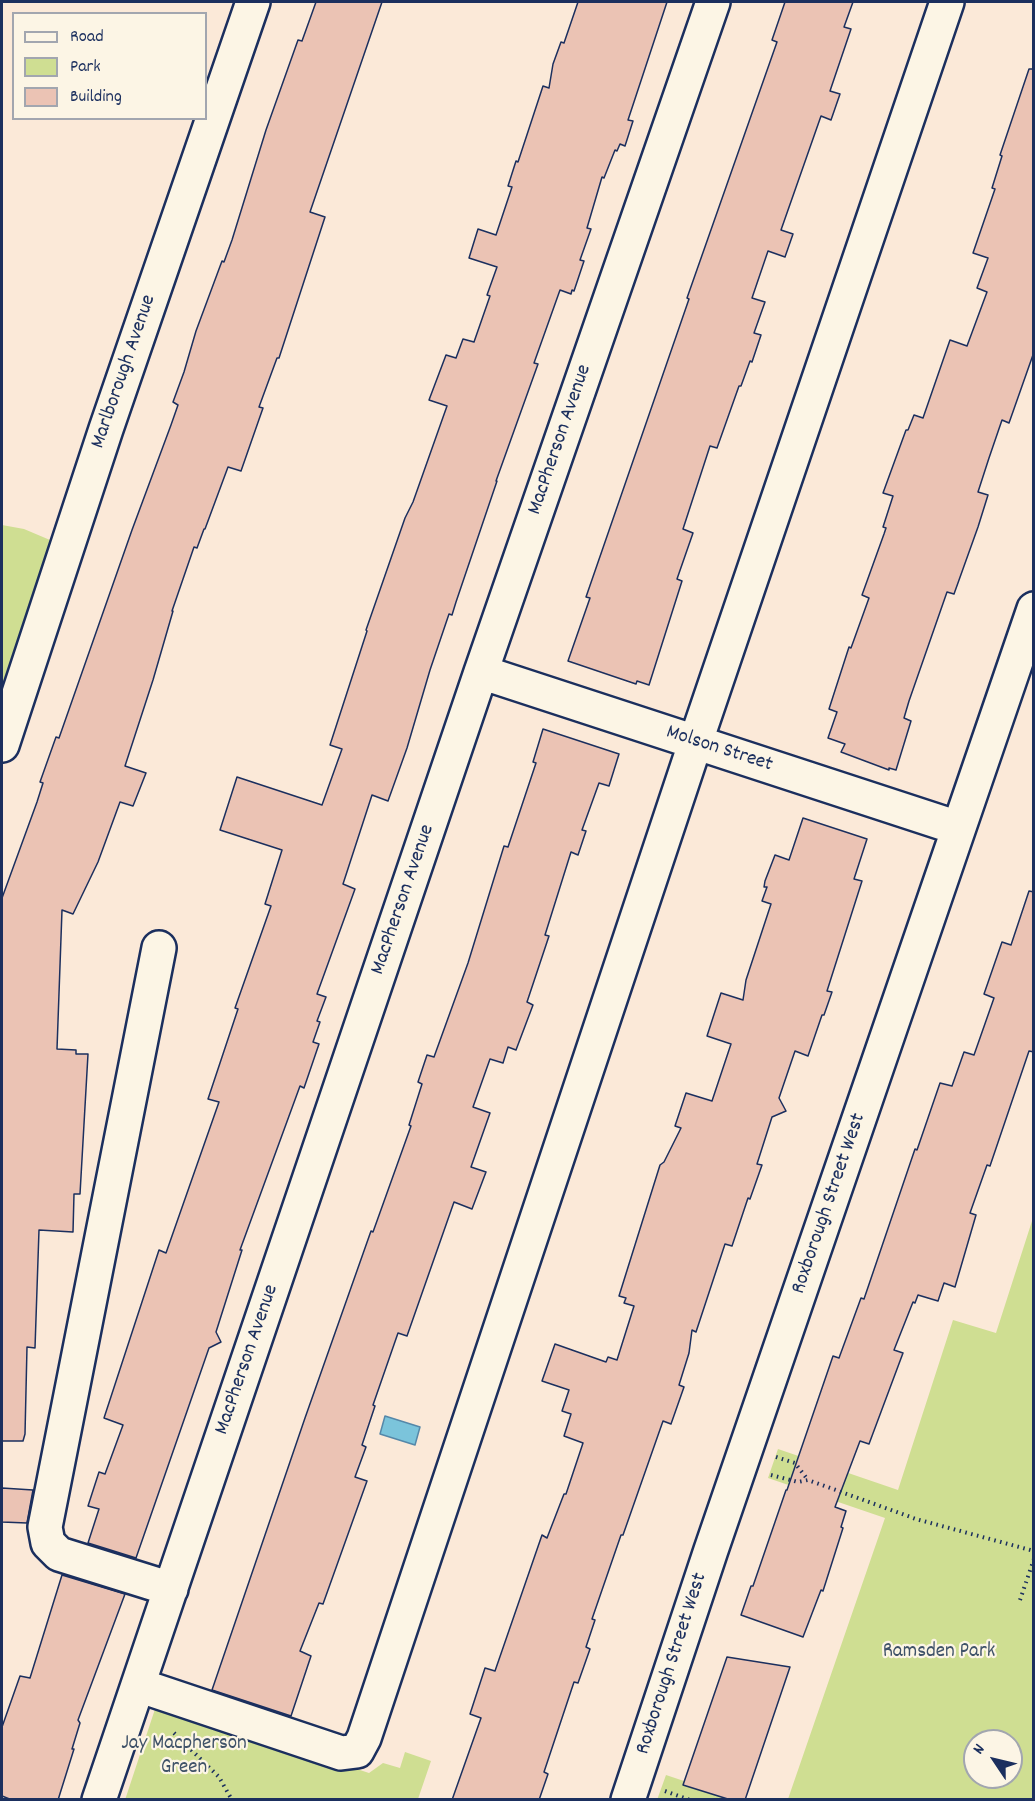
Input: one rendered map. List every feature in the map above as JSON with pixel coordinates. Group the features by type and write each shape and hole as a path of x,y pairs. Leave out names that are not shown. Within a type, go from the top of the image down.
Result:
{"street":[{"name":"Marlborough Avenue","path":"2,745 106,429 253,2"},
{"name":"MacPherson Avenue","path":"99,1800 481,672 713,2"},
{"path":"138,1685 341,1753 357,1751 364,1738 696,742 947,2"},
{"name":"Roxborough Street West","path":"642,1793 711,1550 1034,609"},
{"name":"Molson Street","path":"481,672 958,828"},
{"path":"159,948 45,1527 48,1543 59,1554 171,1589"}],"path":[{"path":"771,1455 795,1463 808,1480"},
{"path":"765,1473 798,1482 808,1480 916,1518 1034,1551"},
{"path":"1020,1600 1034,1559"},
{"path":"170,1729 219,1777 232,1800"},
{"path":"642,1793 690,1800"}],"green space":[{"path":"2,525 24,529 50,540 2,699"},
{"name":"Ramsden Park","path":"1032,1221 1033,1799 788,1799 885,1518 768,1478 778,1449 898,1490 953,1320 996,1333"},
{"name":"Jay Macpherson Green","path":"157,1703 369,1773 383,1763 400,1768 405,1752 431,1761 418,1799 125,1800"},
{"path":"666,1775 738,1799 657,1800"}],"water":[{"path":"385,1416 420,1427 415,1445 380,1434"}],"building":[{"path":"316,2 382,2 310,212 325,217 279,358 277,358 259,407 263,408 241,471 228,467 197,548 194,547 172,611 153,680 125,766 146,773 133,806 120,802 98,862 73,914 62,910 57,1049 76,1050 76,1054 88,1054 80,1194 74,1194 73,1232 39,1230 35,1348 27,1347 25,1434 23,1441 2,1441 2,898 37,802 43,783 40,782 56,737 59,738 178,405 173,402 196,331 232,240 266,130 298,40 302,41"},
{"path":"578,2 667,2 628,120 633,121 625,146 620,144 617,151 615,150 604,178 602,177 587,228 591,229 580,260 584,261 574,291 572,290 571,294 560,290 534,363 538,364 496,481 452,615 449,614 388,801 372,795 343,884 355,889 317,994 326,997 317,1021 320,1022 313,1042 319,1044 304,1088 300,1086 240,1250 242,1250 216,1332 221,1342 209,1348 136,1558 88,1543 99,1509 88,1506 99,1472 105,1474 123,1425 104,1418 159,1250 166,1253 219,1102 208,1099 238,1009 235,1008 271,906 265,904 282,850 220,830 237,777 322,805 342,749 330,745 366,630 447,406 429,400 446,355 456,358 463,339 474,342 490,296 487,295 497,267 469,258 478,229 496,235 512,187 508,186 516,161 518,162 543,86 549,88 553,64 561,42 564,43"},
{"path":"785,2 853,2 844,27 851,29 830,91 840,94 831,120 821,116 781,230 793,234 785,257 768,251 752,298 765,302 754,333 761,335 752,362 750,361 741,386 739,386 717,448 710,446 683,529 693,533 677,579 682,581 649,685 637,681 636,684 568,661 590,598 586,597 777,42 772,40"},
{"path":"1029,69 1034,69 1034,352 1009,423 1002,420 978,492 988,495 978,527 954,594 947,592 904,718 911,721 896,770 889,768 889,770 841,752 845,744 828,738 837,712 829,709 849,647 851,648 869,598 862,595 886,528 883,527 893,496 883,493 906,430 914,415 923,418 950,340 967,346 987,292 977,288 988,258 973,253 995,189 992,188 1002,156 1000,155"},
{"path":"543,729 619,754 609,786 599,783 582,830 586,831 578,855 571,852 545,935 549,936 527,1002 533,1005 516,1050 508,1047 503,1063 490,1059 473,1107 490,1113 471,1167 486,1172 472,1209 454,1202 407,1336 398,1333 373,1405 375,1406 362,1445 366,1447 355,1477 367,1481 323,1604 319,1603 300,1651 311,1656 291,1716 212,1690 305,1418 411,1126 409,1125 422,1084 418,1082 427,1055 434,1057 468,963 504,846 508,847 536,763 533,762"},
{"path":"803,818 867,839 854,879 862,881 827,991 832,992 824,1015 822,1015 808,1056 795,1051 779,1098 786,1111 772,1117 757,1164 762,1165 750,1199 748,1198 732,1246 725,1244 696,1332 692,1330 689,1353 679,1385 684,1387 671,1424 663,1421 623,1535 621,1535 592,1619 595,1620 586,1647 590,1649 578,1683 574,1682 544,1772 548,1774 539,1800 452,1800 481,1718 470,1714 485,1668 495,1671 542,1535 547,1538 564,1494 566,1494 583,1443 564,1436 571,1414 562,1411 569,1390 542,1381 555,1344 606,1362 608,1357 617,1360 634,1306 624,1303 626,1298 619,1296 660,1165 664,1162 681,1128 675,1126 686,1093 712,1101 731,1044 707,1036 721,993 743,1000 746,980 771,904 762,901 767,887 764,887 765,881 775,855 789,860"},
{"path":"1029,891 1034,892 1034,1052 1029,1051 990,1166 987,1165 970,1213 976,1215 955,1287 944,1283 938,1301 918,1295 894,1350 903,1353 869,1444 860,1441 835,1507 846,1511 841,1527 843,1528 823,1591 821,1590 803,1637 741,1615 833,1356 839,1358 861,1298 864,1299 940,1083 952,1086 964,1052 974,1055 994,998 984,994 1002,942 1011,945"},
{"path":"2,1488 33,1490 27,1523 2,1522"},
{"path":"62,1575 125,1594 78,1720 80,1723 72,1749 74,1749 58,1800 12,1800 2,1796 2,1727 20,1676 30,1678"},
{"path":"727,1657 790,1667 745,1800 731,1800 683,1785"}]}
